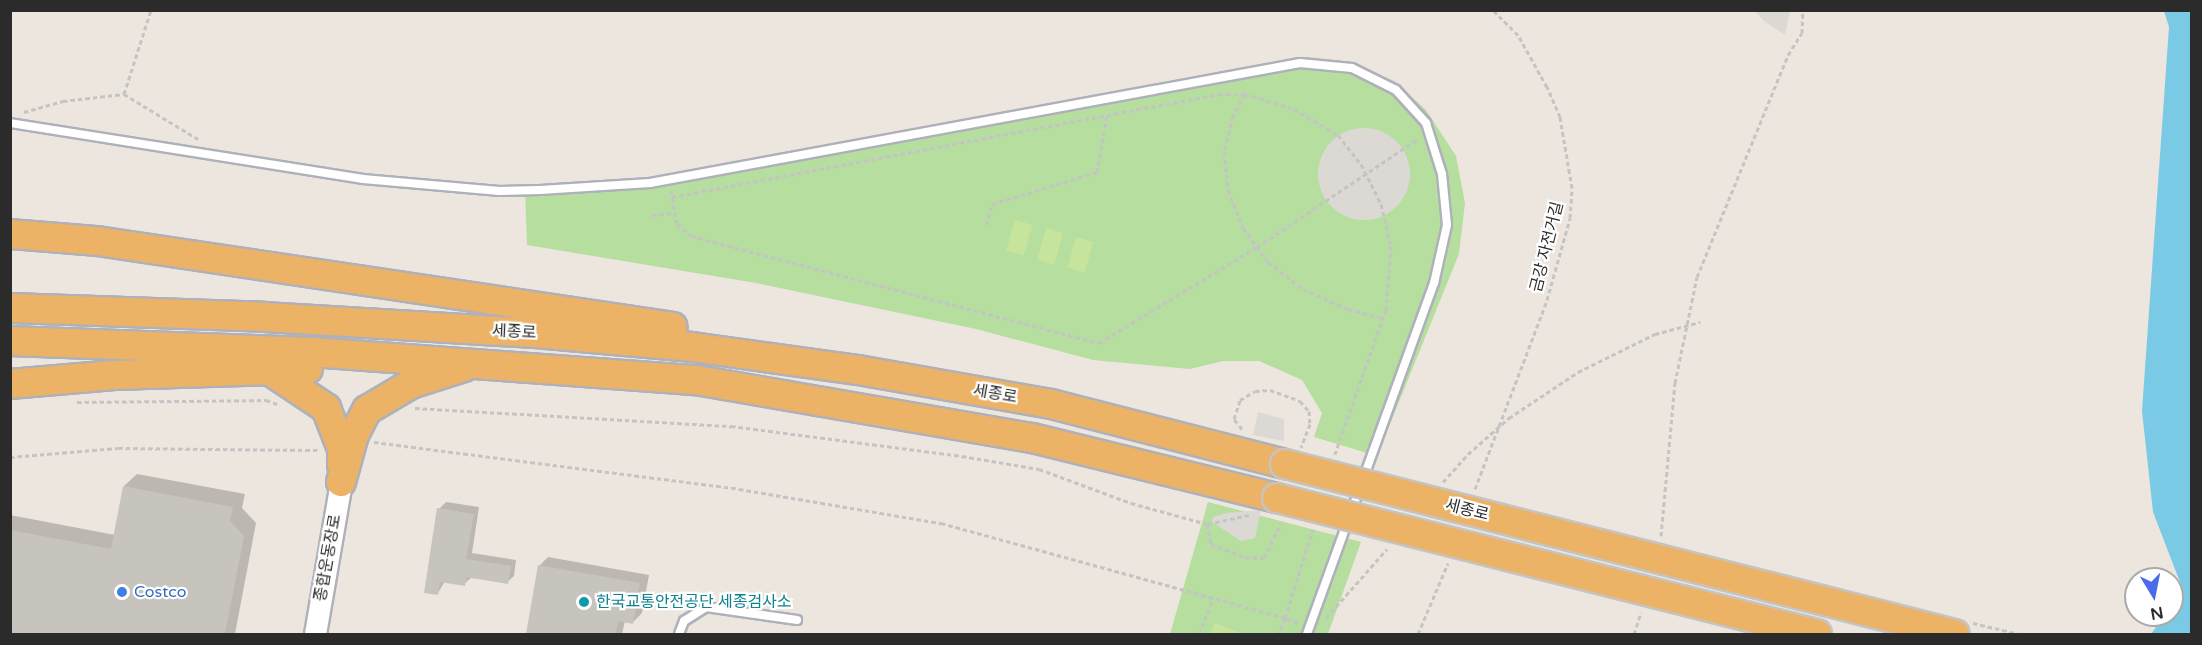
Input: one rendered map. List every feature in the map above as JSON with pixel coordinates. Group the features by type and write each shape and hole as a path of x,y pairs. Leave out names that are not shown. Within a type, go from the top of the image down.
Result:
{"highway":[{"path":"10,234 97,242 832,352 1051,404"},
{"name":"세종로","path":"10,308 264,317 681,346 858,370 1051,404 1293,455 1955,634"},
{"name":"세종로","path":"10,341 311,352 544,366 696,380 831,401 1032,438 1272,510 1817,634"},
{"path":"10,384 115,375 544,366"},
{"path":"341,482 354,435 367,410 411,384 464,367"},
{"path":"269,370 326,408 342,449 341,482"}],"street":[{"name":"종합운동장로","path":"315,634 341,482"}],"lane":[{"path":"10,123 363,179 445,187 540,190 669,179 1300,63 1352,68 1396,90 1429,131 1447,198 1445,246 1307,634"},
{"path":"679,634 684,621 706,607 797,620"}],"path":[{"path":"124,94 151,10"},
{"name":"금강 자전거길","path":"1493,10 1518,35 1547,87 1560,117 1572,188 1570,218 1547,300 1496,429 1586,367 1686,323"},
{"path":"1660,540 1675,383 1697,277 1729,194 1788,55 1802,33 1803,10"},
{"path":"21,113 63,101 124,94 204,143"},
{"path":"672,197 1219,94 1245,94 1294,109 1326,127 1345,143 1368,174 1385,214 1391,246 1390,290 1382,318 1334,454 1323,452"},
{"path":"1245,94 1227,135 1225,175 1232,205 1257,247 1268,262 1303,289 1348,309 1382,318"},
{"path":"986,225 992,204 1097,172 1107,115"},
{"path":"669,179 677,224 691,236 1099,343 1257,247 1429,131"},
{"path":"652,215 675,213"},
{"path":"1686,323 1700,322"},
{"path":"1246,431 1234,419 1240,400 1255,391 1270,390 1300,401 1309,411 1307,438"},
{"path":"71,402 266,400 285,407"},
{"path":"411,408 731,426 962,456 1039,469 1131,503 1207,524 1227,517 1272,510 1274,543 1264,558 1225,552 1211,544 1207,524"},
{"path":"370,442 634,474 910,517 1311,625"},
{"path":"10,457 118,448 321,450"},
{"path":"1293,455 1312,449"},
{"path":"1278,634 1316,518"},
{"path":"1199,634 1213,599"},
{"path":"1634,634 1642,609"}],"green space":[{"path":"1307,57 1345,61 1394,81 1426,110 1456,156 1465,203 1459,254 1377,456 1314,437 1322,413 1302,380 1259,361 1223,361 1190,369 1093,360 976,329 756,283 527,245 525,187 667,177 972,123"},
{"path":"1015,220 1032,225 1023,256 1006,251"},
{"path":"1046,228 1063,233 1054,265 1037,260"},
{"path":"1076,237 1093,242 1084,273 1067,268"},
{"path":"1208,502 1361,542 1328,634 1170,634"},
{"path":"1215,623 1243,634 1210,634"}],"shaded area":[{"path":"1755,11 1790,11 1785,35 1764,21"},
{"path":"1364,128 1381,132 1396,142 1406,157 1410,174 1406,191 1396,206 1381,216 1364,220 1347,216 1332,206 1322,191 1318,174 1322,157 1332,142 1347,132"},
{"path":"1258,412 1284,419 1284,441 1253,435"},
{"path":"1261,510 1255,538 1241,541 1212,522 1213,517 1227,513"}],"water":[{"path":"2164,11 2192,11 2191,634 2151,634 2156,627 2184,627 2184,567 2174,567 2153,512 2142,411 2169,27"}],"building":[{"name":"Costco","path":"123,486 233,507 230,521 244,536 225,634 10,634 10,530 111,549"},
{"path":"437,508 474,514 466,559 511,566 508,584 466,577 465,586 440,582 438,595 424,593"},
{"name":"한국교통안전공단 세종검사소","path":"538,565 640,583 633,624 618,621 616,634 526,634"}],"place":[{"name":"Costco","path":"122,592"},
{"name":"한국교통안전공단 세종검사소","path":"584,602"}]}
